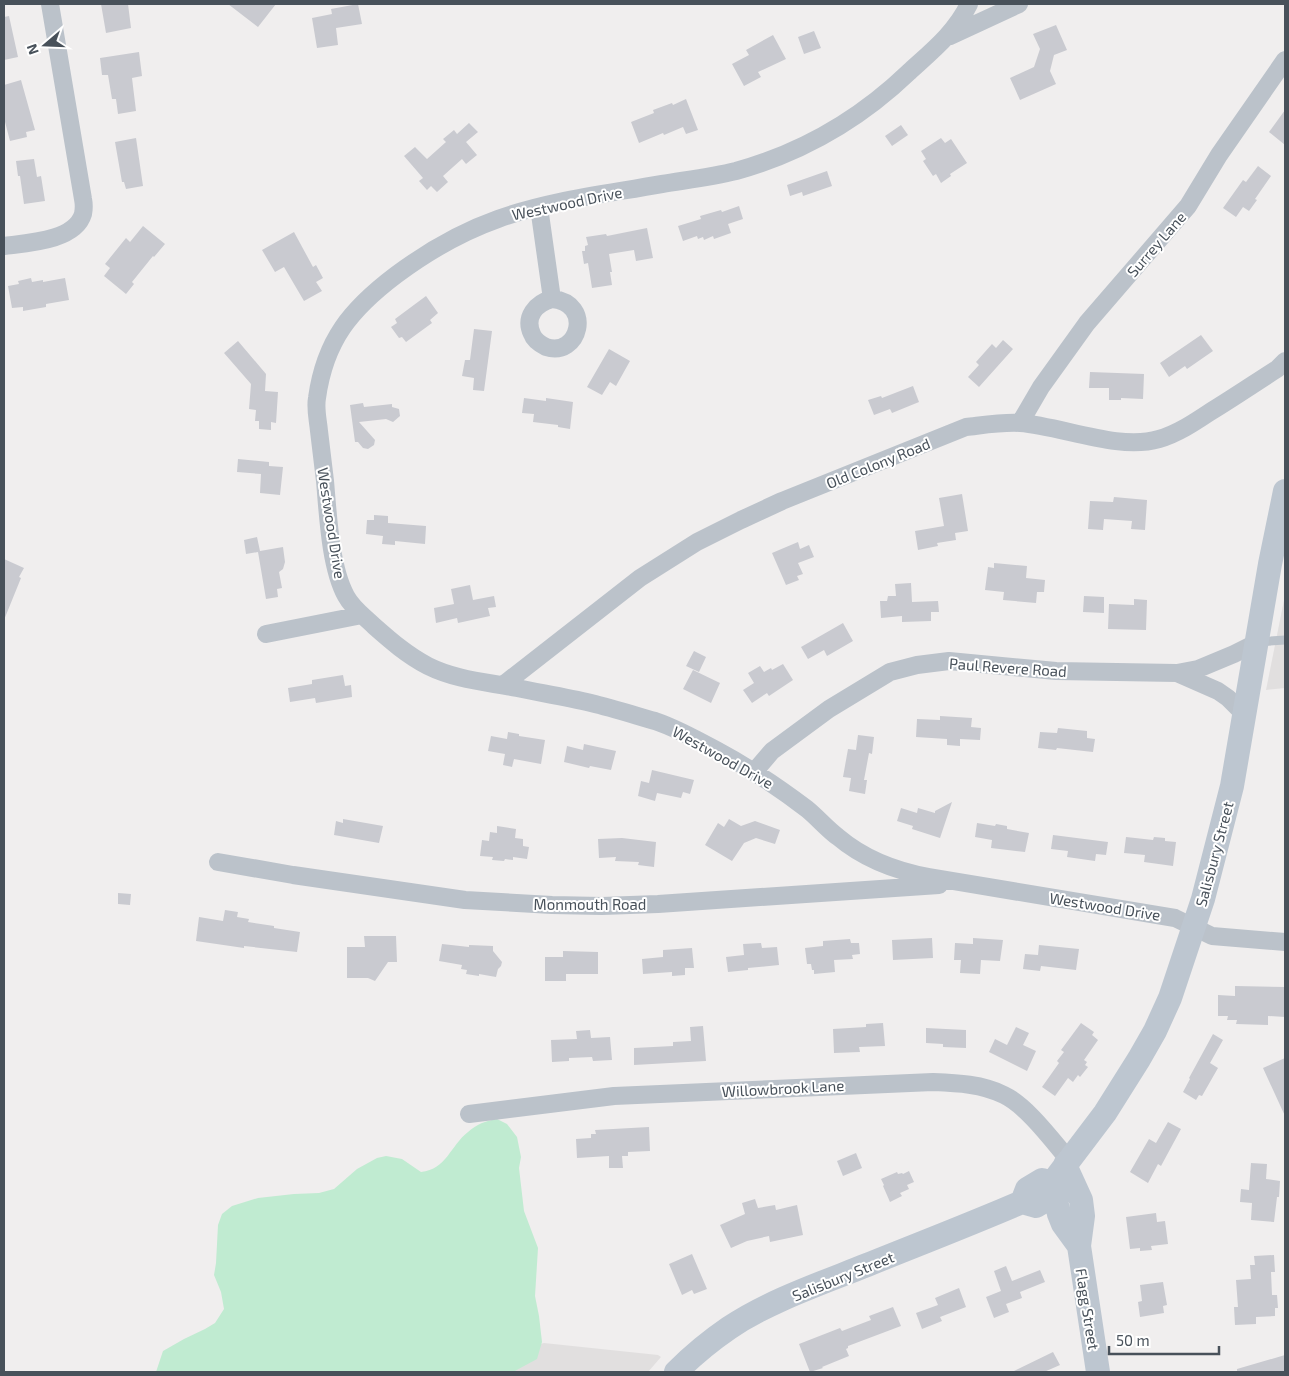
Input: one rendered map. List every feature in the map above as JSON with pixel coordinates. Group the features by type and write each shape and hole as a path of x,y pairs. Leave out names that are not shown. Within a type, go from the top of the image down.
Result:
{"main road":[{"name":"Salisbury Street","path":"676,1372 706,1345 729,1328 807,1289 1022,1202 1036,1206 1051,1197 1062,1169 1105,1113 1155,1031 1170,998 1194,927 1230,796 1270,564 1285,491"},
{"name":"Flagg Street","path":"1062,1169 1059,1214 1063,1224 1079,1246 1098,1372"}],"street":[{"path":"4,246 45,240 67,233 78,225 83,214 83,199 50,4"},
{"name":"Westwood Drive","path":"969,4 958,24 890,90 873,104 829,133 790,151 735,171 539,207 495,220 464,233 432,251 405,268 368,297 346,322 327,355 316,403 331,537 340,584 353,607 399,648 429,666 447,674 466,679 590,702 660,723 705,744 754,772 810,811 851,848 896,869 912,874 1175,918 1212,936 1285,942"},
{"name":"Westwood Drive","path":"945,38 1019,4"},
{"name":"Surrey Lane","path":"1020,423 1041,387 1087,323 1188,206 1219,155 1285,60"},
{"path":"539,207 552,299"},
{"name":"Old Colony Road","path":"503,685 640,578 719,531 782,502 966,427 1020,423 1114,441 1139,442 1160,439 1189,425 1285,362"},
{"path":"266,634 362,615"},
{"name":"Paul Revere Road","path":"754,772 772,751 829,709 890,672 917,665 950,661 1056,671 1177,673 1198,668 1258,642"},
{"name":"Paul Revere Road","path":"1177,673 1218,691 1245,715"},
{"name":"Monmouth Road","path":"218,862 465,900 577,906 658,904 964,883"},
{"name":"Willowbrook Lane","path":"469,1114 614,1096 933,1082 963,1083 997,1092 1015,1101 1030,1115 1062,1169"}],"lane":[{"path":"1258,642 1285,640"}],"shaded area":[{"path":"1285,595 1285,688 1266,690"},
{"path":"544,1343 658,1355 661,1357 648,1372 447,1372"}],"green space":[{"path":"497,1119 507,1124 517,1137 521,1157 519,1168 524,1211 538,1248 535,1296 542,1342 537,1359 513,1372 156,1372 163,1351 215,1323 224,1309 221,1292 214,1275 218,1225 222,1214 232,1206 258,1198 319,1193 334,1189 357,1169 377,1158 386,1156 402,1159 421,1172 430,1170 443,1162 471,1129 481,1123"}],"building":[{"path":"101,4 128,4 131,28 106,33"},
{"path":"228,4 276,4 258,27"},
{"path":"358,4 362,24 336,28 338,45 317,48 312,18 332,14 331,9"},
{"path":"9,16 18,57 4,60 4,17"},
{"path":"1056,25 1067,50 1054,55 1050,71 1056,84 1020,100 1010,78 1034,67 1040,49 1033,34"},
{"path":"814,31 821,48 804,54 798,37"},
{"path":"773,35 786,59 758,72 761,77 744,86 732,64 749,55 746,50"},
{"path":"139,52 142,76 132,78 136,111 118,114 116,99 112,99 108,75 102,75 100,58"},
{"path":"21,80 35,130 26,132 27,137 10,141 4,118 4,85"},
{"path":"686,99 698,130 686,134 683,127 639,143 631,122 654,113 653,110 672,103 673,105"},
{"path":"1285,110 1285,145 1269,132"},
{"path":"469,123 478,132 466,142 477,155 466,164 462,159 443,176 448,182 437,192 431,186 427,190 419,181 423,178 404,156 415,147 427,159 446,142 443,139 454,130 457,134"},
{"path":"901,125 908,135 892,146 885,136"},
{"path":"136,138 143,186 126,189 124,182 122,182 115,142"},
{"path":"941,138 945,143 951,139 967,163 950,174 951,176 941,183 936,174 933,176 923,161 926,159 921,151"},
{"path":"34,159 37,177 41,176 45,201 24,204 16,161"},
{"path":"1258,166 1271,176 1249,211 1243,207 1236,217 1223,208 1243,180 1246,182"},
{"path":"827,171 832,186 803,196 802,192 790,196 787,185"},
{"path":"739,206 743,219 728,224 731,233 714,239 713,236 704,240 703,237 698,239 697,236 683,241 678,226 701,219 700,216 721,210 722,212"},
{"path":"143,226 165,244 132,282 134,284 126,294 104,276 110,268 105,264 126,238 130,242"},
{"path":"647,228 653,258 636,261 634,250 609,254 612,285 592,288 588,263 584,264 582,251 585,251 585,246 588,245 586,237 606,234 607,236"},
{"path":"294,232 313,267 316,265 323,278 316,282 322,291 304,301 284,267 275,272 262,250"},
{"path":"31,278 32,282 43,280 43,282 65,278 69,300 23,311 23,307 12,308 8,286 19,284 18,281"},
{"path":"426,296 438,313 430,320 432,323 406,342 402,337 399,338 391,327 397,323 395,319"},
{"path":"474,329 492,331 484,391 473,390 474,378 462,376 465,360 470,360"},
{"path":"1201,335 1213,351 1187,369 1185,366 1169,377 1160,363"},
{"path":"1003,340 1013,349 979,387 968,377 979,365 976,362 992,344 996,348"},
{"path":"238,341 266,374 265,391 278,392 276,423 271,422 271,430 259,429 259,421 255,421 256,410 249,409 251,384 224,353"},
{"path":"609,349 630,361 616,386 610,382 602,395 587,387"},
{"path":"1090,372 1144,374 1143,399 1121,398 1121,400 1109,400 1109,388 1089,388"},
{"path":"913,386 919,402 892,413 890,409 874,415 868,400 881,396 882,398"},
{"path":"524,398 546,401 546,398 573,402 570,429 558,427 558,425 533,422 534,414 522,413"},
{"path":"363,403 364,407 392,404 392,407 399,409 400,416 393,422 386,419 359,422 375,440 374,445 368,449 355,442 350,405"},
{"path":"238,459 269,462 269,466 283,467 280,495 260,493 261,474 237,472"},
{"path":"962,494 968,531 955,533 956,540 937,543 938,546 918,550 915,531 944,526 939,498"},
{"path":"1114,497 1147,500 1145,530 1131,529 1132,521 1104,519 1103,530 1088,529 1090,501 1113,502"},
{"path":"374,515 388,516 388,523 426,526 425,544 395,541 395,545 382,544 383,536 366,534 367,520 374,520"},
{"path":"257,537 260,551 283,547 285,562 283,569 279,572 282,588 277,589 278,597 266,599 258,552 246,554 244,540"},
{"path":"798,542 800,549 809,545 814,557 798,563 803,574 797,576 799,580 786,585 772,553"},
{"path":"4,559 24,568 4,620"},
{"path":"994,563 1027,566 1026,578 1045,580 1044,592 1037,592 1036,603 1003,600 1004,592 985,590 988,567 994,568"},
{"path":"911,583 912,602 938,601 939,612 931,612 931,621 902,622 902,616 881,618 880,601 887,601 888,596 896,596 895,584"},
{"path":"470,585 473,600 494,596 496,607 488,608 490,616 458,623 457,618 436,623 434,608 454,604 451,589"},
{"path":"1084,596 1104,597 1104,613 1083,612"},
{"path":"1134,599 1147,600 1146,630 1108,629 1109,604 1134,605"},
{"path":"843,623 853,641 827,656 824,650 808,659 801,647"},
{"path":"694,651 706,657 699,672 686,666"},
{"path":"783,664 793,680 769,696 767,693 752,703 743,690 754,683 748,673 760,666 764,672"},
{"path":"693,670 720,683 711,703 683,689"},
{"path":"343,675 345,686 351,685 352,697 316,703 315,698 290,702 288,688 312,684 312,680"},
{"path":"940,716 972,718 971,727 981,728 980,740 960,739 960,746 947,745 947,739 916,737 917,719 940,720"},
{"path":"1058,728 1087,731 1087,738 1095,739 1093,752 1038,748 1040,732 1057,733"},
{"path":"508,732 519,734 519,736 545,740 541,764 514,759 512,767 503,765 505,754 488,751 491,736 507,739"},
{"path":"858,735 874,737 872,754 869,753 864,780 867,780 865,794 849,791 851,778 843,777 848,749 856,750"},
{"path":"584,744 616,751 611,770 590,766 589,768 564,762 567,746 583,750"},
{"path":"652,770 694,780 690,794 683,792 681,798 657,793 655,801 638,796 641,781 649,783"},
{"path":"952,802 940,838 912,829 913,826 897,821 901,808 917,813 918,808 935,813 935,811"},
{"path":"343,819 383,826 379,843 334,835 336,821 343,823"},
{"path":"729,819 741,826 755,821 780,830 775,844 756,838 744,843 732,861 705,845 718,823 724,827"},
{"path":"977,823 1007,826 1007,829 1029,833 1025,852 991,848 992,840 975,837"},
{"path":"497,826 516,829 515,838 523,839 523,846 529,847 527,859 513,857 513,860 505,859 504,861 492,860 493,857 480,856 482,840 489,841 490,832 497,833"},
{"path":"1053,835 1108,842 1106,855 1096,854 1095,861 1067,857 1068,851 1051,849"},
{"path":"1126,837 1153,840 1154,837 1165,838 1165,841 1176,842 1173,866 1144,862 1145,855 1124,853"},
{"path":"622,838 656,842 654,867 638,865 639,862 615,861 616,857 599,858 598,839"},
{"path":"118,893 131,894 130,905 118,904"},
{"path":"225,910 238,912 237,917 249,919 248,922 300,932 297,952 244,946 244,948 196,941 199,917 223,921"},
{"path":"364,936 396,936 397,962 388,962 375,981 368,978 347,978 347,947 365,947"},
{"path":"932,938 933,958 893,960 892,940"},
{"path":"973,938 1003,940 1000,961 981,960 980,974 960,973 961,960 954,960 955,943 973,944"},
{"path":"850,939 851,943 859,943 860,954 852,955 853,959 834,960 835,972 814,974 811,964 807,964 805,948 823,946 823,941"},
{"path":"761,943 762,948 777,947 779,965 728,972 726,957 744,955 743,944"},
{"path":"442,944 469,947 469,945 493,946 493,951 502,962 496,977 466,974 467,970 461,969 462,965 439,961"},
{"path":"1039,945 1079,949 1076,970 1041,966 1040,971 1023,969 1025,954 1038,955"},
{"path":"692,948 694,968 685,968 685,975 672,976 672,972 643,974 642,959 663,957 663,950"},
{"path":"563,951 598,952 598,974 566,974 566,981 545,981 545,957 563,957"},
{"path":"1235,986 1285,987 1285,1017 1268,1016 1268,1025 1236,1024 1237,1020 1227,1020 1228,1016 1218,1016 1218,995 1235,996"},
{"path":"883,1023 885,1046 859,1047 860,1052 834,1053 833,1029 866,1027 866,1024"},
{"path":"1081,1023 1094,1032 1092,1035 1098,1040 1084,1060 1087,1062 1085,1065 1088,1067 1073,1082 1068,1078 1055,1096 1042,1087 1059,1063 1057,1061 1064,1052 1061,1050"},
{"path":"703,1026 706,1061 634,1065 634,1048 673,1046 673,1042 691,1041 690,1027"},
{"path":"1016,1027 1029,1033 1023,1045 1036,1051 1027,1071 989,1052 995,1039 1007,1045"},
{"path":"926,1028 966,1030 966,1048 943,1047 943,1044 926,1043"},
{"path":"590,1030 591,1038 610,1037 612,1060 593,1061 592,1057 569,1058 569,1061 552,1062 551,1040 577,1039 576,1031"},
{"path":"1213,1034 1223,1040 1210,1063 1218,1068 1202,1096 1199,1095 1196,1100 1183,1092"},
{"path":"1285,1058 1285,1116 1263,1068"},
{"path":"1168,1122 1181,1129 1161,1166 1158,1164 1148,1183 1130,1172 1149,1139 1156,1143"},
{"path":"649,1127 650,1151 628,1152 628,1156 622,1156 623,1168 609,1168 609,1156 577,1158 576,1139 591,1138 591,1134 596,1134 595,1130"},
{"path":"856,1153 862,1168 843,1176 837,1161"},
{"path":"1251,1163 1267,1164 1266,1179 1280,1181 1274,1222 1251,1220 1252,1203 1240,1202 1241,1189 1249,1190"},
{"path":"909,1171 914,1182 907,1185 909,1189 900,1193 902,1196 890,1202 881,1179 897,1172 898,1174 903,1174"},
{"path":"755,1199 758,1208 775,1205 776,1210 797,1205 803,1235 770,1242 769,1236 747,1241 731,1248 720,1225 745,1214 742,1203"},
{"path":"1156,1213 1157,1222 1165,1221 1168,1244 1151,1246 1152,1250 1140,1251 1140,1248 1130,1249 1126,1217"},
{"path":"692,1254 707,1289 694,1294 692,1290 682,1295 669,1264"},
{"path":"1274,1255 1275,1272 1271,1272 1272,1295 1277,1295 1278,1308 1275,1308 1275,1316 1256,1317 1256,1324 1235,1325 1234,1307 1238,1307 1236,1280 1251,1279 1250,1265 1255,1265 1254,1256"},
{"path":"1006,1266 1012,1281 1040,1270 1045,1282 1020,1292 1022,1298 1006,1304 1009,1312 994,1318 986,1297 1001,1291 994,1271"},
{"path":"1163,1282 1167,1305 1163,1306 1164,1313 1140,1317 1138,1302 1142,1301 1140,1285"},
{"path":"959,1288 966,1307 940,1317 942,1321 922,1329 916,1313 938,1305 935,1298"},
{"path":"893,1307 901,1326 848,1346 846,1349 849,1356 810,1372 799,1344 840,1328 842,1331 871,1320 869,1316"},
{"path":"1053,1352 1060,1365 1044,1372 1012,1372"},
{"path":"1285,1355 1285,1372 1237,1372 1237,1369"}]}
